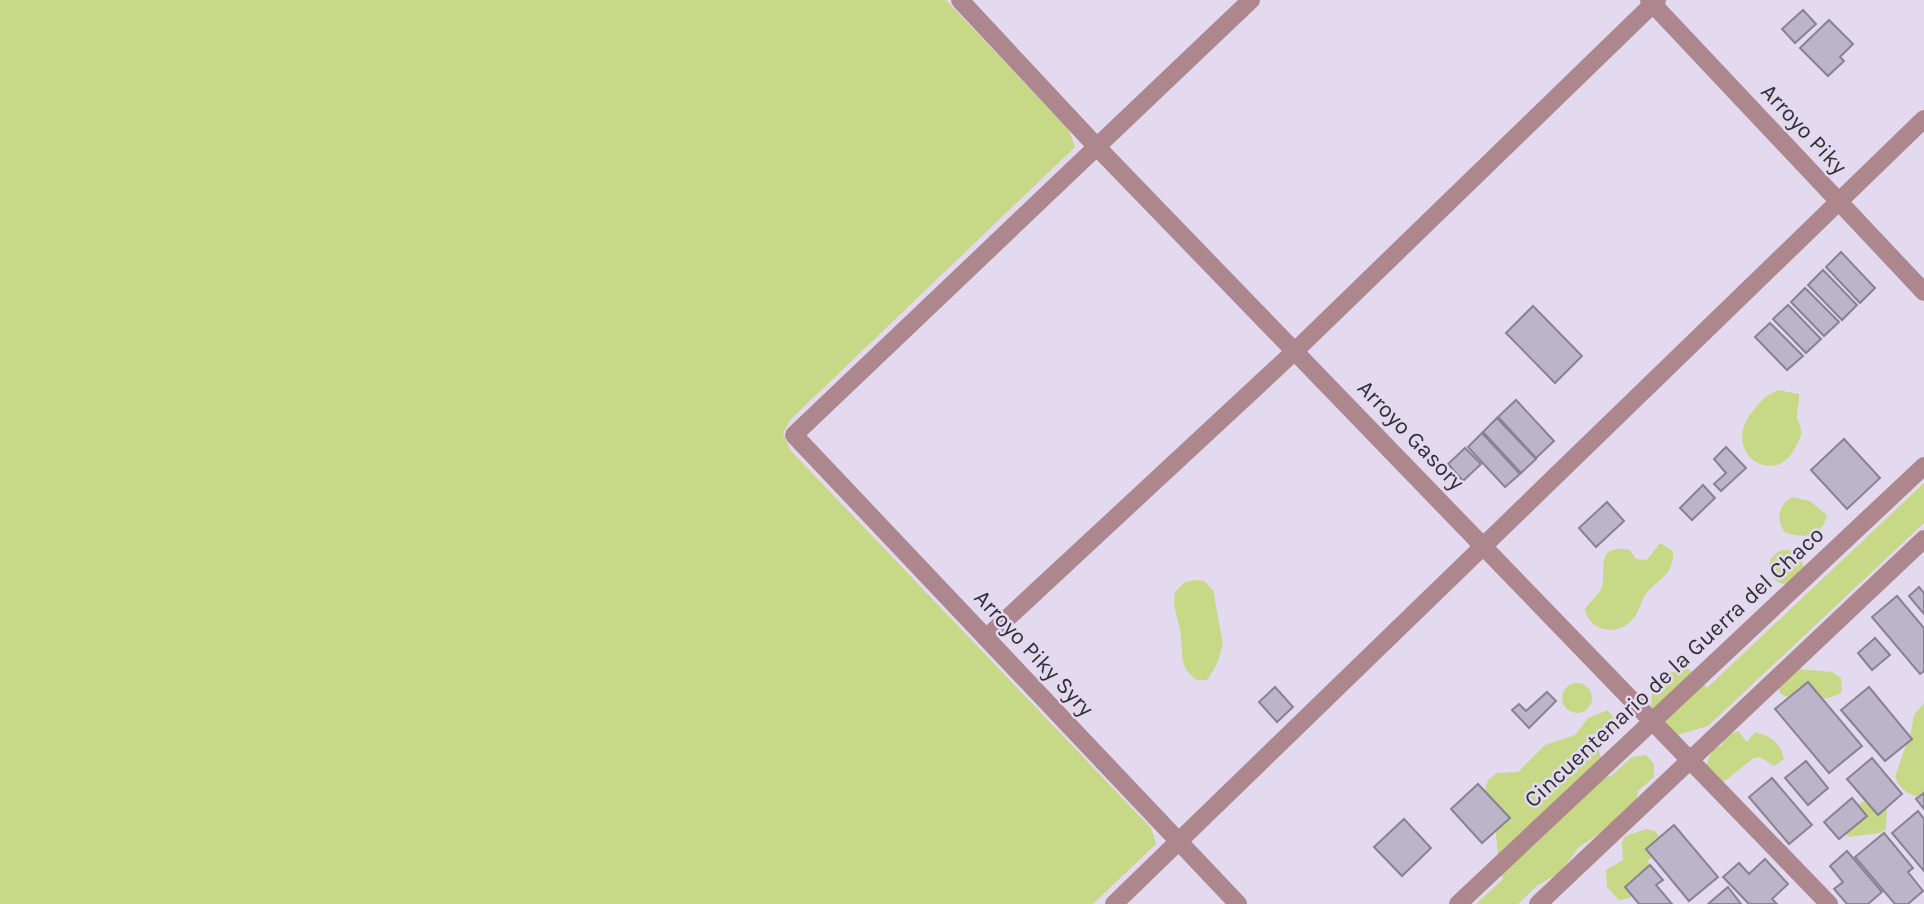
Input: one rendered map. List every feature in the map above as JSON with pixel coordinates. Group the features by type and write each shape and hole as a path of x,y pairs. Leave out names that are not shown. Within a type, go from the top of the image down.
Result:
{"street":[{"name":"Arroyo Gasory","path":"960,0 1097,146 1829,904"},
{"path":"1097,146 1251,0"},
{"path":"986,638 1295,351 1653,1"},
{"name":"Arroyo Piky","path":"1653,1 1924,292"},
{"path":"1114,904 1924,119"},
{"name":"Arroyo Piky Syry","path":"1097,146 794,435 1238,904"},
{"name":"Cincuentenario de la Guerra del Chaco","path":"1458,904 1924,466"},
{"path":"1538,904 1924,539"}],"green space":[{"path":"0,0 946,0 1069,130 1075,147 790,420 783,434 791,451 1151,828 1156,844 1093,904 0,904"},
{"path":"1778,390 1799,394 1797,416 1801,435 1787,459 1777,465 1766,466 1755,462 1747,454 1743,443 1743,430 1759,404 1769,394"},
{"path":"1924,483 1924,523 1708,726 1670,737 1650,715 1652,693 1663,674 1688,669 1697,675 1707,688"},
{"path":"1792,497 1810,501 1827,515 1821,528 1811,535 1798,536 1784,532 1780,512"},
{"path":"1660,543 1673,551 1671,565 1646,594 1632,620 1618,629 1597,627 1585,609 1603,584 1606,555 1618,549 1630,550 1636,559 1647,560"},
{"path":"1786,550 1798,555 1803,567 1798,579 1786,584 1774,579 1769,567 1774,555"},
{"path":"1204,581 1213,590 1223,644 1217,664 1207,680 1197,680 1186,670 1175,607 1175,592 1185,582"},
{"path":"1799,669 1832,672 1841,678 1842,691 1838,695 1813,700 1781,694 1777,686 1789,671"},
{"path":"1577,683 1588,687 1592,698 1588,709 1577,713 1566,709 1562,698 1566,687"},
{"path":"1924,703 1924,797 1906,792 1895,776 1911,732 1914,715"},
{"path":"1608,710 1619,726 1599,750 1605,774 1610,777 1632,757 1646,755 1654,764 1654,777 1638,791 1636,803 1620,819 1578,848 1561,872 1538,885 1518,904 1476,904 1503,879 1495,823 1486,797 1488,780 1497,773 1518,772 1545,745 1575,735 1588,718"},
{"path":"1738,731 1747,742 1755,732 1770,738 1778,744 1784,759 1774,766 1760,757 1754,758 1721,784 1706,765 1713,749 1722,745 1726,735"},
{"path":"1864,801 1883,804 1887,810 1886,829 1880,833 1848,837 1846,832 1855,806"},
{"path":"1646,829 1655,831 1662,840 1659,854 1648,860 1646,881 1638,892 1619,900 1607,887 1606,870 1623,860 1622,842 1625,836"}],"building":[{"path":"1803,10 1816,24 1795,43 1782,29"},
{"path":"1829,20 1853,44 1840,57 1844,61 1828,76 1800,48"},
{"path":"1841,252 1875,288 1860,303 1826,267"},
{"path":"1823,270 1857,305 1842,320 1808,285"},
{"path":"1805,288 1839,322 1824,336 1791,302"},
{"path":"1788,305 1821,339 1806,353 1773,319"},
{"path":"1533,306 1582,356 1555,383 1506,333"},
{"path":"1770,323 1803,356 1787,370 1755,337"},
{"path":"1516,400 1554,441 1536,458 1498,417"},
{"path":"1497,418 1536,459 1521,473 1483,432"},
{"path":"1482,433 1520,474 1505,487 1468,447"},
{"path":"1844,439 1880,478 1847,509 1811,470"},
{"path":"1726,447 1746,468 1721,491 1714,484 1726,473 1714,459"},
{"path":"1465,448 1481,464 1463,481 1448,464"},
{"path":"1703,485 1715,498 1692,520 1680,508"},
{"path":"1607,502 1624,521 1596,547 1579,528"},
{"path":"1919,587 1924,593 1924,614 1909,596"},
{"path":"1897,596 1924,628 1924,671 1920,674 1872,617"},
{"path":"1875,638 1890,655 1872,670 1858,653"},
{"path":"1808,682 1862,746 1829,773 1775,709"},
{"path":"1275,687 1293,707 1277,722 1259,702"},
{"path":"1869,687 1912,739 1885,761 1841,710"},
{"path":"1547,692 1556,701 1529,728 1512,710 1519,704 1526,711"},
{"path":"1872,758 1902,794 1878,815 1847,779"},
{"path":"1806,761 1828,788 1808,805 1785,778"},
{"path":"1772,778 1812,825 1789,844 1749,797"},
{"path":"1478,784 1510,818 1482,843 1451,809"},
{"path":"1924,793 1924,809 1916,799"},
{"path":"1852,798 1867,816 1839,839 1824,822"},
{"path":"1918,811 1924,819 1924,871 1892,833"},
{"path":"1404,819 1431,848 1402,876 1374,847"},
{"path":"1674,825 1718,877 1689,901 1646,849"},
{"path":"1884,833 1913,868 1908,872 1923,891 1908,904 1895,904 1855,857"},
{"path":"1847,851 1882,892 1868,904 1847,904 1834,889 1843,882 1830,866"},
{"path":"1765,859 1788,884 1772,899 1777,904 1749,904 1723,877 1739,863 1749,874"},
{"path":"1650,865 1663,880 1656,885 1672,904 1639,904 1625,887"},
{"path":"1728,887 1741,904 1708,904"}]}
